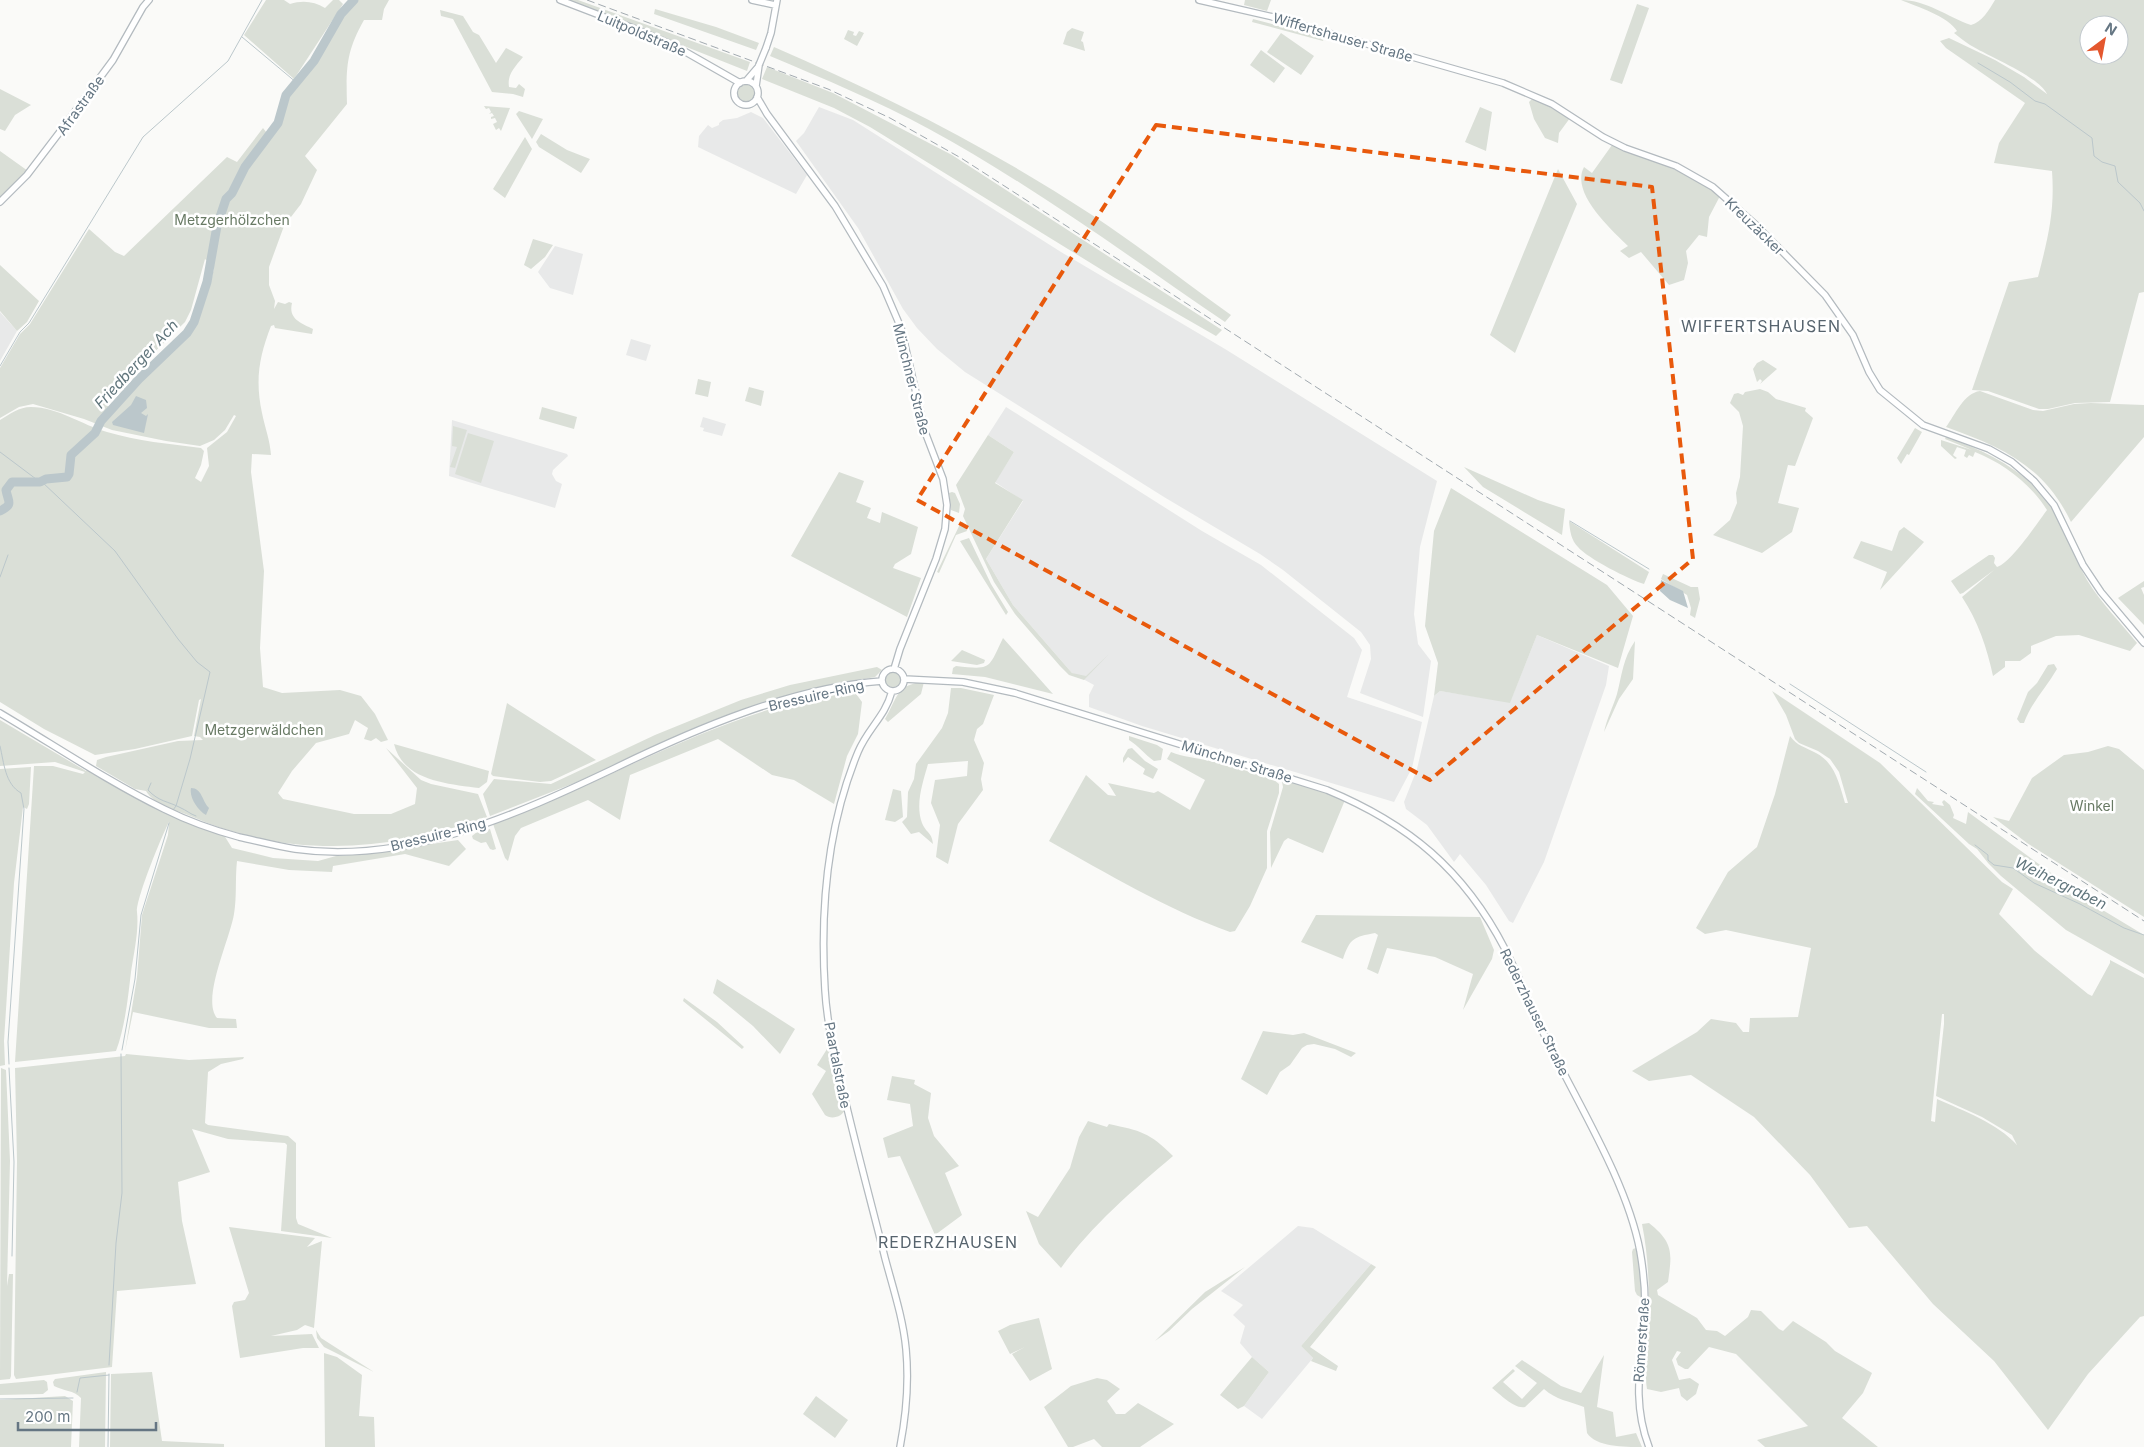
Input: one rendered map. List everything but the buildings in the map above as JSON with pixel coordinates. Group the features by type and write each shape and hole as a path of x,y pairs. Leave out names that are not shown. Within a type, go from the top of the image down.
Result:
{"main road":[{"name":"Afrastraße","path":"0,202 30,172 59,133 113,60 139,13 150,0"},
{"name":"Luitpoldstraße","path":"560,0 677,47 694,55 722,74 743,82"},
{"path":"752,0 776,2 772,33 756,72 757,97 751,103 744,104 738,101 734,90 756,72"},
{"name":"Wiffertshauser Straße","path":"1199,0 1273,17 1487,78"},
{"name":"Luitpoldstraße","path":"722,74 734,90"},
{"name":"Kreuzäcker","path":"1487,78 1552,104 1603,137 1624,148 1676,166 1713,187 1756,225 1825,295 1848,328 1869,372 1880,390 1923,425 1989,449 2012,462 2046,494 2059,514 2083,565 2101,592 2144,643"},
{"path":"743,82 756,86"},
{"name":"Münchner Straße","path":"757,97 767,114 835,206 867,258 894,308 904,336 916,398 925,432 943,479 947,505 946,529 894,669"},
{"name":"Münchner Straße","path":"751,103 767,114"},
{"path":"894,669 900,672 904,679 901,687 892,691 885,687 882,681 885,673 894,669"},
{"name":"Münchner Straße","path":"904,679 963,682 991,687 1077,712 1327,790 1355,801 1393,822"},
{"name":"Bressuire-Ring","path":"0,713 164,810 213,829 255,841 296,849 332,851 370,850 406,844 481,825 508,815 714,724 795,698 882,681"},
{"name":"Paartalstraße","path":"892,691 884,713 859,750 843,795 827,873 823,935 825,992 834,1052 898,1304 906,1349 904,1414 900,1447"},
{"name":"Rederzhauser Straße","path":"1393,822 1413,836 1455,874 1481,908 1505,949 1546,1041 1608,1160 1624,1197 1635,1232"},
{"name":"Römerstraße","path":"1635,1232 1642,1269 1645,1304 1638,1371 1638,1404 1649,1447"}],"highlighted area":[{"path":"1156,125 1652,187 1693,559 1430,780 917,500"}],"shaded area":[{"path":"819,107 853,120 1061,252 1225,349 1437,481 1420,547 1414,614 1418,644 1431,661 1423,717 1360,693 1371,659 1370,645 1361,632 1283,570 965,372 937,349 917,328 903,309 858,228 796,141 804,133"},
{"path":"751,112 763,118 807,175 796,194 698,147 699,136 708,125 712,128 719,125 723,120 737,118"},
{"path":"555,246 583,254 573,295 550,288 538,272"},
{"path":"0,312 17,331 0,361"},
{"path":"631,339 651,345 646,361 626,355"},
{"path":"136,396 146,400 147,408 141,413 146,416 148,414 144,433 113,425 112,422 131,405"},
{"path":"1006,407 1202,531 1261,565 1354,638 1362,650 1347,697 1422,722 1412,768 1394,802 1142,726 1089,707 1089,695 1094,685 1072,673 1013,605 986,559 1023,501 995,482 1014,452 988,435"},
{"path":"703,417 726,424 722,436 703,431 704,428 700,427"},
{"path":"452,420 567,454 568,456 553,470 552,474 556,481 562,484 555,508 449,476"},
{"path":"1661,580 1683,591 1688,608 1670,600 1660,591"},
{"path":"1537,635 1609,666 1606,685 1544,862 1513,923 1509,921 1486,885 1460,854 1454,862 1427,825 1406,809 1404,802 1417,769 1434,696 1440,691 1510,702"},
{"path":"191,788 200,792 209,808 206,815 200,810 191,796"},
{"path":"1298,1226 1313,1228 1371,1264 1301,1346 1313,1358 1262,1419 1244,1406 1269,1372 1240,1343 1245,1326 1233,1315 1243,1305 1221,1291"}],"green space":[{"path":"266,0 284,0 290,4 308,2 325,8 333,0 339,0 343,4 294,79 244,35"},
{"path":"350,0 389,0 384,9 382,20 364,20 358,31 348,60 347,104 305,156 317,170 301,204 284,226 269,267 269,285 275,301 274,309 278,302 292,303 291,308 294,317 313,329 312,334 275,328 274,325 271,326 261,358 259,390 271,455 252,454 251,472 264,571 260,648 263,687 282,693 340,690 361,696 375,714 388,740 381,742 376,738 371,741 364,739 368,728 355,720 349,734 316,743 292,771 278,793 283,799 354,814 391,814 415,804 417,788 386,748 421,780 478,794 487,817 412,838 374,844 337,846 299,844 262,839 225,829 165,806 154,800 146,791 135,789 96,766 97,760 106,757 178,741 203,740 200,737 194,736 201,699 199,700 192,736 135,749 95,755 44,729 0,702 0,420 22,408 41,408 60,413 98,429 130,438 201,448 204,451 201,465 195,478 201,482 209,466 207,448 227,432 236,416 234,415 225,430 214,440 200,446 112,430 84,419 33,404 19,407 0,418 0,368 20,334 30,324 89,229 115,252 124,256 227,157 237,162 263,128 270,137 283,119 291,92 309,72","holes":["205,259 214,267 211,283 194,324 178,343 136,383 120,404 112,411 106,404 126,380 185,322 191,310"]},
{"path":"568,0 578,0 750,62 747,71"},
{"path":"1245,0 1271,0 1267,11 1244,5"},
{"path":"1901,0 1928,6 1971,25 1988,12 1995,0 2144,0 2144,292 2139,293 2110,402 2075,403 2039,409 1988,391 1972,390 2009,282 2038,277 2050,224 2053,185 2052,171 1994,163 1999,143 2025,103 1946,48 1940,41 1949,38 1995,60 2024,77 2047,94 2034,80 1966,42 1954,33 1957,31 1953,26 1932,12"},
{"path":"1637,4 1649,8 1622,84 1610,80"},
{"path":"655,9 716,27 759,43 756,50 654,14"},
{"path":"440,10 463,16 473,32 479,35 496,63 506,48 523,57 512,71 509,78 509,87 516,88 519,84 525,89 523,97 492,92 453,19 441,16"},
{"path":"1253,19 1324,38 1323,41 1252,22"},
{"path":"1072,28 1084,32 1081,41 1085,51 1063,44 1067,32"},
{"path":"848,30 854,32 853,35 856,36 859,31 864,33 857,46 844,39"},
{"path":"1281,33 1314,56 1301,75 1267,52"},
{"path":"774,47 856,84 937,124 1016,168 1110,227 1231,315 1225,322 1042,197 929,129 871,100 770,56"},
{"path":"1261,50 1285,68 1274,83 1250,65"},
{"path":"767,67 833,93 952,155 1222,330 1216,336 1115,278 870,127 834,108 762,79"},
{"path":"746,84 752,87 755,93 752,99 746,102 740,99 737,93 740,87"},
{"path":"0,89 31,105 15,115 5,131 0,129"},
{"path":"1533,98 1570,118 1559,133 1558,143 1545,138 1534,119 1529,102"},
{"path":"484,106 510,108 501,131 499,128 496,130 493,124 497,122 495,118 491,119 494,116 492,113 489,114 491,112 489,108 486,109"},
{"path":"1480,107 1492,112 1486,151 1465,142"},
{"path":"519,111 543,119 532,139 516,114"},
{"path":"541,134 567,150 590,159 581,173 539,147 536,142"},
{"path":"525,137 532,149 505,198 493,189"},
{"path":"1612,145 1682,173 1720,196 1709,217 1707,237 1699,235 1686,251 1688,263 1684,280 1669,285 1641,252 1629,258 1620,251 1628,246 1603,221 1588,199 1581,177 1584,167 1592,173"},
{"path":"0,151 28,171 0,197"},
{"path":"1558,169 1577,204 1515,353 1490,335"},
{"path":"533,239 553,245 545,257 531,269 524,265"},
{"path":"0,265 39,301 27,322 17,331 0,311"},
{"path":"1763,360 1777,369 1760,384 1762,381 1760,379 1757,382 1753,369 1757,363"},
{"path":"698,379 711,382 708,397 695,394"},
{"path":"749,387 764,391 761,406 745,401"},
{"path":"1760,389 1768,392 1776,399 1806,408 1805,411 1813,418 1795,466 1788,465 1778,503 1799,508 1792,532 1762,553 1713,535 1730,520 1737,503 1736,493 1740,477 1743,426 1739,412 1730,403 1734,394 1743,395 1745,392"},
{"path":"1980,391 2033,410 2043,411 2074,404 2144,405 2144,437 2071,522 2048,486 2019,461 1985,442 1946,427 1965,400"},
{"path":"542,407 577,417 574,429 539,419"},
{"path":"453,426 467,430 455,468 450,467 457,447 452,446"},
{"path":"1915,428 1922,432 1909,455 1907,454 1901,464 1897,458"},
{"path":"468,433 494,441 481,483 455,474"},
{"path":"988,435 1014,452 995,483 1023,500 986,559 1013,605 1072,673 1086,676 1109,654 1084,680 1069,675 1015,614 994,582 963,516 965,509 956,485"},
{"path":"1946,437 1963,443 2012,468 2039,491 2060,521 2087,580 2137,643 2130,651 2079,635 2056,636 2031,646 2031,653 2020,661 2005,661 2005,667 1993,676 1981,635 1962,597 1994,570 1960,594 1951,581 1989,555 1993,555 1995,558 1994,563 1997,567 2003,564 2017,550 2047,510 2025,483 1996,462 1975,452 1973,457 1969,455 1967,458 1964,456 1966,450 1957,447 1953,455 1957,458 1955,459 1941,446 1941,440 1972,450 1945,439"},
{"path":"1464,467 1538,500 1565,509 1562,535 1483,487"},
{"path":"839,472 864,481 856,502 871,508 867,518 880,523 882,512 918,527 911,554 895,564 893,568 921,578 907,617 791,556"},
{"path":"1451,488 1607,585 1633,616 1618,668 1537,635 1510,703 1440,691 1434,696 1438,663 1425,626 1434,531"},
{"path":"949,493 955,493 960,504 959,513 951,510"},
{"path":"1569,521 1649,572 1644,584 1609,568 1583,552 1572,538"},
{"path":"961,522 963,522 967,531 956,535 939,573 937,572"},
{"path":"1904,527 1924,542 1880,590 1887,572 1853,558 1861,541 1892,551 1899,531"},
{"path":"969,538 991,584 1008,612 1006,615 960,541"},
{"path":"1663,574 1691,587 1698,587 1700,599 1695,618 1690,615 1691,608 1687,595 1661,579"},
{"path":"2144,581 2144,587 2141,588 2144,595 2144,625 2118,598"},
{"path":"1003,638 1053,694 985,677 952,674 953,668 956,666 976,668 987,665 991,662"},
{"path":"1635,641 1633,679 1619,699 1604,732 1617,694 1625,660"},
{"path":"962,650 985,660 984,663 977,665 951,661"},
{"path":"2054,664 2057,669 2035,702 2024,723 2020,723 2017,719 2028,692 2037,683 2048,665"},
{"path":"877,667 882,670 875,677 821,687 779,698 729,715 577,782 490,816 483,794 494,779 551,784 655,735 741,700 790,685"},
{"path":"893,672 901,680 893,688 885,680"},
{"path":"924,682 921,694 888,722 885,719 898,694 908,686"},
{"path":"951,688 961,688 994,695 983,724 977,729 974,740 984,763 981,779 983,790 958,824 948,864 936,857 940,825 931,803 935,780 967,776 968,761 928,764 919,808 922,823 933,844 919,832 911,834 902,822 907,817 908,792 914,779 916,764 942,728 948,713"},
{"path":"854,691 862,702 858,734 847,756 834,804 794,780 772,775 718,739 630,775 620,820 588,800 521,828 515,836 508,861 505,858 493,824 582,787 670,747 760,712 806,700"},
{"path":"1772,691 1880,763 2002,882 2013,889 1999,914 2035,951 2088,994 2092,996 2110,960 2144,978 2144,1316 2140,1317 2088,1374 2048,1430 1994,1361 1933,1304 1867,1226 1849,1228 1810,1175 1754,1117 1691,1075 1649,1081 1632,1071 1697,1032 1711,1019 1736,1023 1743,1032 1749,1032 1750,1018 1798,1017 1811,948 1726,930 1705,934 1696,928 1728,872 1757,847 1775,794 1790,736 1798,744 1816,753 1828,762 1841,788 1845,803 1848,803 1839,772 1830,759 1795,739 1786,715","holes":["1942,1014 1944,1014 1936,1096 1982,1117 2012,1135 2017,1145 1990,1124 1937,1099 1935,1122 1931,1121"]},
{"path":"507,703 596,760 551,781 540,782 493,776 491,774"},
{"path":"0,720 86,771 90,767 164,811 222,832 232,848 273,858 318,861 336,856 364,854 458,840 466,849 449,866 405,854 333,866 332,872 289,870 237,861 234,914 214,983 212,997 213,1009 217,1018 236,1019 237,1028 209,1028 133,1012 125,1051 137,977 142,915 168,835 169,822 150,867 138,905 137,934 127,1002 122,1032 116,1051 15,1062 34,766 53,766 83,774 85,772 55,762 0,766"},
{"path":"1129,736 1157,745 1163,749 1161,760 1154,761 1151,759 1129,740"},
{"path":"394,744 489,771 487,782 479,788 454,785 428,778 407,766 399,756"},
{"name":"Winkel","path":"2108,746 2119,749 2144,770 2144,917 2027,843 1993,817 2009,821 2032,778 2064,755 2088,752"},
{"path":"1132,748 1145,761 1158,769 1153,779 1143,774 1145,769 1128,757 1123,763 1123,758 1128,749"},
{"path":"1171,752 1231,766 1274,780 1279,784 1279,793 1267,831 1267,868 1250,906 1235,931 1230,932 1206,923 1160,902 1049,841 1086,775 1108,795 1116,796 1108,783 1154,793 1158,791 1190,810 1205,780 1167,759"},
{"path":"31,767 29,804 27,809 23,807 14,883 4,1041 5,1065 0,1066 0,769"},
{"path":"1281,777 1345,800 1323,853 1288,838 1284,841 1271,868 1270,832 1283,787"},
{"path":"1917,788 1928,801 1934,802 1932,804 1944,806 1942,802 1944,800 1950,805 1954,815 1953,818 1966,824 1968,812 2096,906 2144,935 2144,974 2066,930 2001,876 1977,849 1969,844 1915,794"},
{"path":"893,789 901,791 903,817 895,822 885,820"},
{"path":"490,829 496,849 493,850 490,849 486,842 481,843 473,839 472,836 477,832"},
{"path":"1316,915 1480,917 1494,950 1492,959 1463,1010 1473,974 1435,957 1387,948 1378,974 1367,969 1378,935 1375,933 1357,937 1348,947 1343,959 1301,942"},
{"path":"717,979 795,1029 780,1054 753,1026 713,993"},
{"path":"684,998 717,1022 744,1047 742,1049 683,1001"},
{"path":"1263,1031 1293,1035 1304,1033 1356,1053 1351,1057 1335,1049 1314,1044 1307,1045 1302,1048 1290,1065 1280,1072 1267,1095 1241,1079"},
{"path":"827,1049 832,1052 845,1109 839,1116 833,1117 825,1115 812,1094 826,1071 817,1065"},
{"path":"126,1054 189,1060 244,1057 243,1059 221,1064 208,1072 205,1123 208,1125 288,1136 296,1143 296,1218 298,1224 332,1238 281,1231 287,1145 285,1143 228,1139 192,1129 210,1172 178,1182 182,1221 196,1284 117,1291 112,1367 16,1379 14,1375 17,1161 15,1068 125,1056"},
{"path":"1,1068 6,1070 10,1161 7,1286 9,1274 13,1274 11,1376 10,1379 0,1380"},
{"path":"892,1076 915,1080 914,1084 931,1093 928,1118 934,1136 959,1166 945,1173 962,1215 935,1235 900,1156 888,1158 883,1138 913,1126 910,1104 887,1100"},
{"path":"1088,1121 1107,1127 1109,1124 1137,1131 1151,1137 1173,1156 1128,1195 1086,1237 1061,1268 1039,1244 1026,1211 1038,1217 1070,1168 1079,1137"},
{"path":"1649,1223 1667,1243 1670,1256 1668,1282 1657,1290 1658,1295 1697,1318 1706,1330 1717,1331 1725,1336 1748,1317 1751,1310 1761,1311 1779,1329 1783,1331 1793,1321 1826,1342 1835,1351 1872,1373 1863,1393 1842,1418 1878,1447 1765,1447 1757,1440 1808,1426 1736,1354 1709,1347 1688,1369 1678,1365 1676,1359 1681,1352 1677,1351 1672,1360 1679,1380 1690,1378 1699,1384 1696,1394 1687,1401 1681,1396 1679,1388 1661,1392 1647,1389 1649,1292 1648,1264 1642,1224"},
{"path":"229,1227 315,1238 307,1247 322,1241 314,1328 305,1325 297,1330 271,1336 312,1334 319,1348 303,1348 240,1358 232,1306 234,1302 245,1300 249,1293"},
{"path":"1636,1248 1642,1298 1635,1291 1632,1252"},
{"path":"1371,1264 1376,1267 1310,1347 1338,1366 1336,1371 1311,1361 1313,1358 1301,1346"},
{"path":"1245,1267 1192,1309 1169,1331 1155,1341 1205,1292"},
{"path":"1039,1318 1052,1369 1030,1381 1012,1354 1025,1347 1010,1354 998,1331 1010,1325"},
{"path":"316,1330 321,1338 374,1372 324,1347 317,1338"},
{"path":"324,1353 337,1357 362,1375 359,1416 374,1417 375,1447 325,1447"},
{"path":"1604,1355 1597,1407 1613,1412 1616,1437 1636,1433 1642,1447 1604,1444 1591,1438 1587,1433 1584,1407 1558,1398 1544,1389 1525,1407 1521,1407 1508,1401 1492,1388 1513,1369 1515,1371 1503,1382 1522,1399 1537,1383 1515,1366 1522,1360 1561,1386 1581,1393"},
{"path":"1252,1357 1269,1372 1244,1406 1238,1409 1220,1395"},
{"path":"106,1372 105,1447 79,1447 81,1398 75,1393 57,1388 53,1382 55,1379"},
{"path":"152,1372 162,1441 224,1444 224,1447 110,1447 111,1374"},
{"path":"1097,1378 1107,1380 1120,1389 1107,1401 1116,1414 1125,1414 1138,1403 1174,1424 1140,1447 1102,1447 1094,1439 1068,1447 1044,1407 1071,1386"},
{"path":"44,1380 47,1382 48,1390 43,1394 0,1395 0,1384"},
{"path":"65,1396 73,1401 71,1447 0,1447 0,1400"},
{"path":"816,1396 848,1420 835,1438 803,1414"}],"waterway":[{"path":"0,366 20,332 29,323 143,137 228,61 262,0"},
{"name":"Friedberger Ach","path":"0,511 9,504 6,490 12,482 40,482 46,479 67,477 71,455 95,433 101,421 139,379 187,333 194,322 207,282 217,226 226,199 232,193 245,167 278,123 286,95 314,61 341,14 354,0"},
{"path":"242,37 297,83"},
{"path":"1978,63 2010,82 2035,101 2045,104 2092,138 2094,156 2102,162 2115,166 2118,182 2140,203 2144,211"},
{"path":"0,452 40,482"},
{"path":"41,481 115,551 178,639 197,662 210,672 190,759 176,806 173,810"},
{"path":"1570,521 1649,569"},
{"path":"0,577 8,555"},
{"path":"1790,684 1926,772"},
{"path":"0,746 8,779 21,793 24,809 8,1042 9,1064"},
{"path":"151,783 148,790 156,797 196,816"},
{"path":"122,1050 135,979 141,915 169,823"},
{"name":"Weihergraben","path":"1975,845 1988,855 1988,860 1994,865 2013,868 2034,883 2080,904 2124,928 2144,935"},
{"path":"109,1365 116,1243 122,1193 121,1054"},
{"path":"9,1068 14,1162 12,1256"},
{"path":"108,1447 109,1374"},
{"path":"77,1392 80,1378 109,1375"},
{"path":"0,1399 73,1398"}],"railway":[{"path":"587,0 828,89 890,118 961,158 2144,921"}],"district":[{"name":"WIFFERTSHAUSEN","path":"1761,326"},
{"name":"REDERZHAUSEN","path":"948,1242"}],"park label":[{"name":"Metzgerhölzchen","path":"232,219"},
{"name":"Metzgerwäldchen","path":"264,729"}]}
